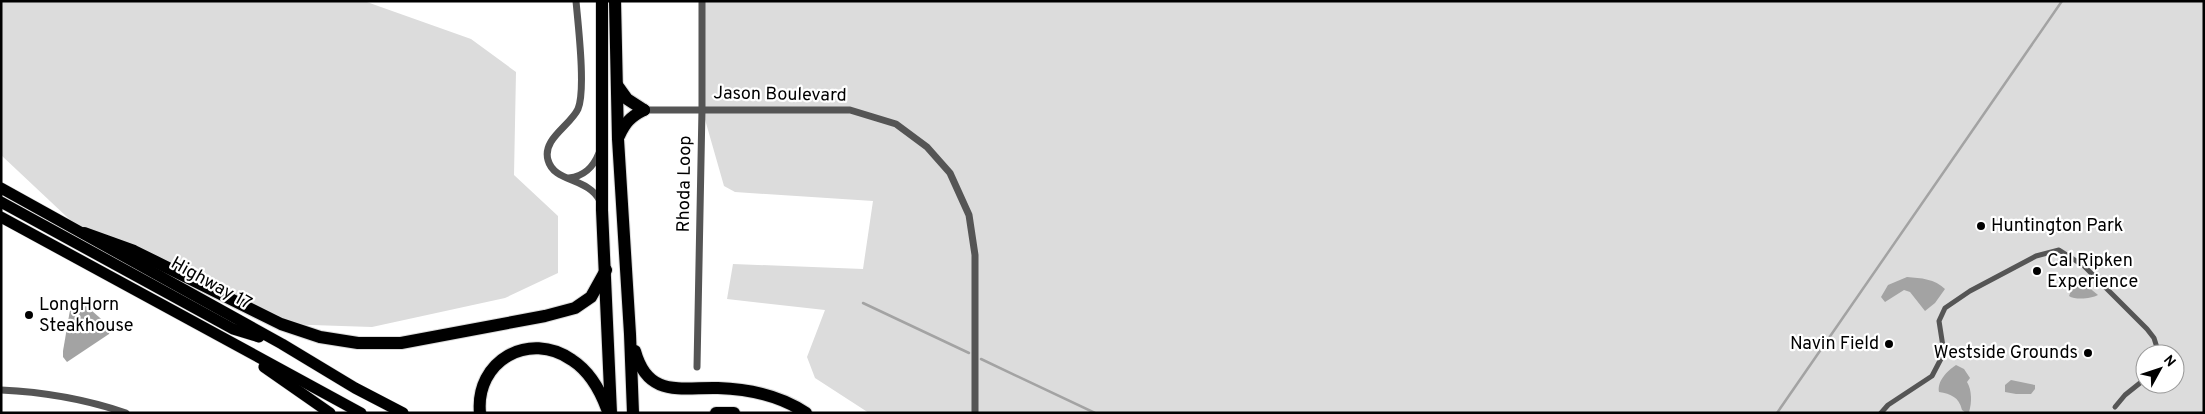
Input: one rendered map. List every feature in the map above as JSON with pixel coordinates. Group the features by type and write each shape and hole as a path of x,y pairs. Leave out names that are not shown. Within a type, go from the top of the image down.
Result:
{"highway":[{"path":"602,1 602,210 606,270 610,413"},
{"path":"615,1 618,139 633,413"},
{"path":"617,84 627,99 644,110"},
{"path":"618,139 624,124 633,115 644,110"},
{"name":"Highway 17","path":"1,188 282,344 355,388 403,413"},
{"path":"1,202 233,329 282,344"},
{"path":"1,217 361,413"},
{"path":"84,233 134,251 282,324 320,337 358,343 401,343 545,316 575,308 591,297 606,270"},
{"path":"215,333 330,413"},
{"path":"630,334 638,364 650,380 668,388 698,390 718,388 749,391 784,402 806,413"},
{"path":"480,413 479,399 493,367 507,355 523,349 540,348 557,352 572,359 586,372 603,397 610,413"},
{"path":"716,413 734,413"}],"street":[{"path":"576,1 580,70 579,106 567,125 550,141 547,150 548,160 552,168 566,178 582,184 593,191 599,200 602,210"},
{"name":"Rhoda Loop","path":"697,367 702,1"},
{"name":"Jason Boulevard","path":"644,110 850,110 896,124 927,147 950,173 969,215 975,255 975,413"},
{"path":"566,178 585,173 592,166 602,146"},
{"path":"1881,413 1888,405 1932,376 1944,353 1939,321 1945,308 1970,291 2036,256 2058,250 2084,266 2147,329 2156,344"},
{"path":"2115,407 2135,387"},
{"path":"1,390 65,396 126,413"}],"shaded area":[{"path":"1,1 364,1 471,39 516,72 514,175 558,216 558,273 505,298 372,327 281,324 84,233 1,155"},
{"path":"702,1 2204,1 2204,413 869,413 815,378 807,357 825,310 727,299 733,264 863,269 873,201 735,192 724,186 702,109"},
{"path":"1907,277 1932,281 1945,289 1935,303 1925,311 1910,292 1904,290 1885,302 1881,297 1888,285"},
{"path":"2081,281 2098,295 2083,298 2069,296 2074,283"},
{"path":"83,303 108,325 110,331 109,334 67,362 63,357 63,351 70,310 73,305"},
{"path":"1956,365 1964,369 1970,378 1967,382 1971,393 1971,405 1969,412 1966,413 1954,397 1939,392 1943,377"},
{"path":"2011,380 2035,385 2035,389 2031,394 2005,392 2005,385"}],"waterway":[{"path":"1777,413 2062,1"},
{"path":"863,303 969,353"},
{"path":"981,359 1095,413"}],"place":[{"name":"Huntington Park","path":"1981,226"},
{"name":"Cal Ripken Experience","path":"2037,271"},
{"name":"LongHorn Steakhouse","path":"29,315"},
{"name":"Navin Field","path":"1889,344"},
{"name":"Westside Grounds","path":"2088,353"}]}
